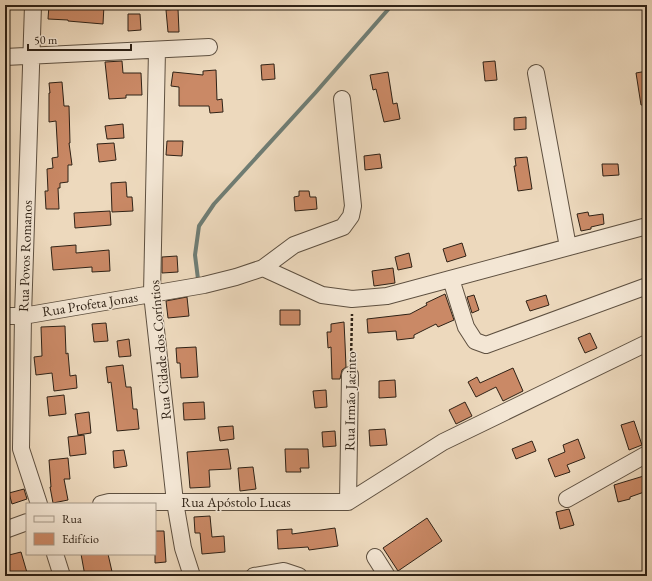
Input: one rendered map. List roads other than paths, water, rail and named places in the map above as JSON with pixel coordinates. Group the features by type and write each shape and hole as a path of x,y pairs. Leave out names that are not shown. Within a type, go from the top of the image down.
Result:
{"street":[{"name":"Rua Povos Romanos","path":"33,5 23,316 21,449 39,503"},
{"path":"5,57 209,47"},
{"name":"Rua Cidade dos Coríntios","path":"157,50 152,294 175,502 183,548 192,576"},
{"path":"536,73 568,247"},
{"name":"Rua Profeta Jonas","path":"5,316 23,316 204,285 236,277 263,268 294,246 343,227 351,216 353,206 342,99"},
{"path":"263,268 322,295 352,299 387,296 647,226"},
{"path":"451,278 466,327 475,341 486,345 647,286"},
{"path":"348,502 443,442 647,343"},
{"name":"Rua Irmão Jacinto","path":"348,502 350,375"},
{"path":"567,499 647,454"},
{"name":"Rua Apóstolo Lucas","path":"105,503 348,502"},
{"path":"5,530 26,522"},
{"path":"55,555 62,576"},
{"path":"375,557 387,576"},
{"path":"254,576 284,571 299,576"}],"waterway":[{"path":"198,279 195,255 199,226 214,204 316,92 392,5"}]}
